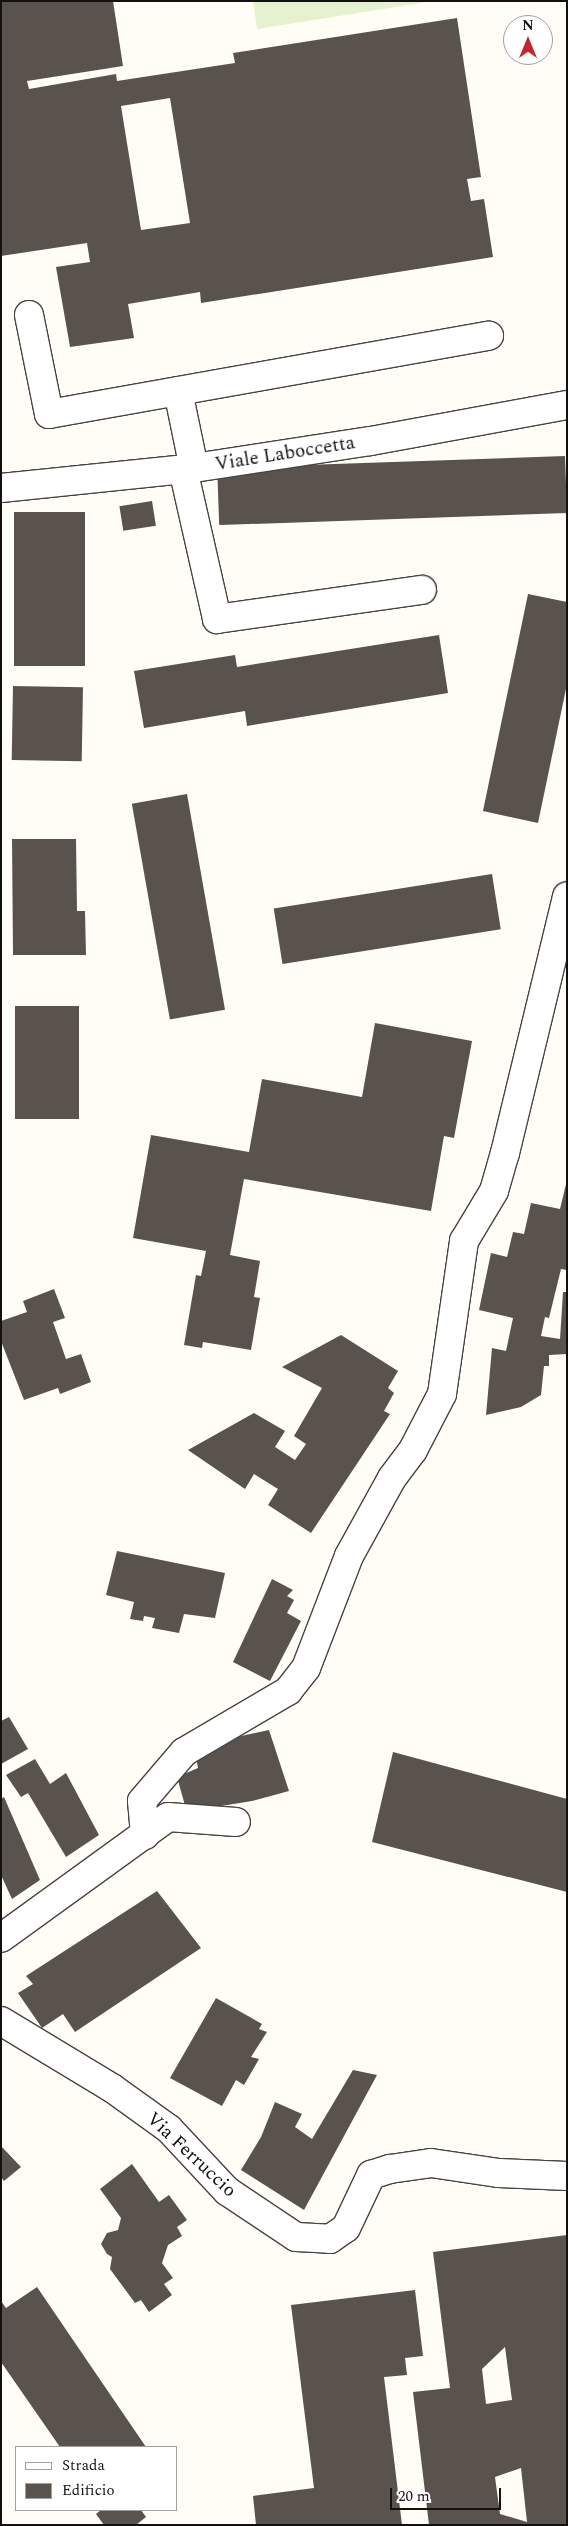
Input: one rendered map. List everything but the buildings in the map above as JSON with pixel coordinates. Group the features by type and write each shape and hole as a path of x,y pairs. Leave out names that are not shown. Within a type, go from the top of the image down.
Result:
{"street":[{"path":"29,315 49,414 489,336"},
{"path":"178,391 189,468 217,619 422,590"},
{"name":"Viale Laboccetta","path":"1,488 189,468 371,441 567,405"},
{"path":"145,1835 142,1801 184,1752 288,1691 306,1668 349,1556 392,1478 413,1450 442,1394 464,1241 494,1191 567,896"},
{"path":"1,1938 168,1817 236,1822"},
{"name":"Via Ferruccio","path":"1,2021 112,2088 169,2129 227,2191 296,2237 330,2239 346,2228 371,2175 390,2169 431,2163 499,2173 567,2176"}],"green space":[{"path":"253,1 434,1 257,29"}]}
